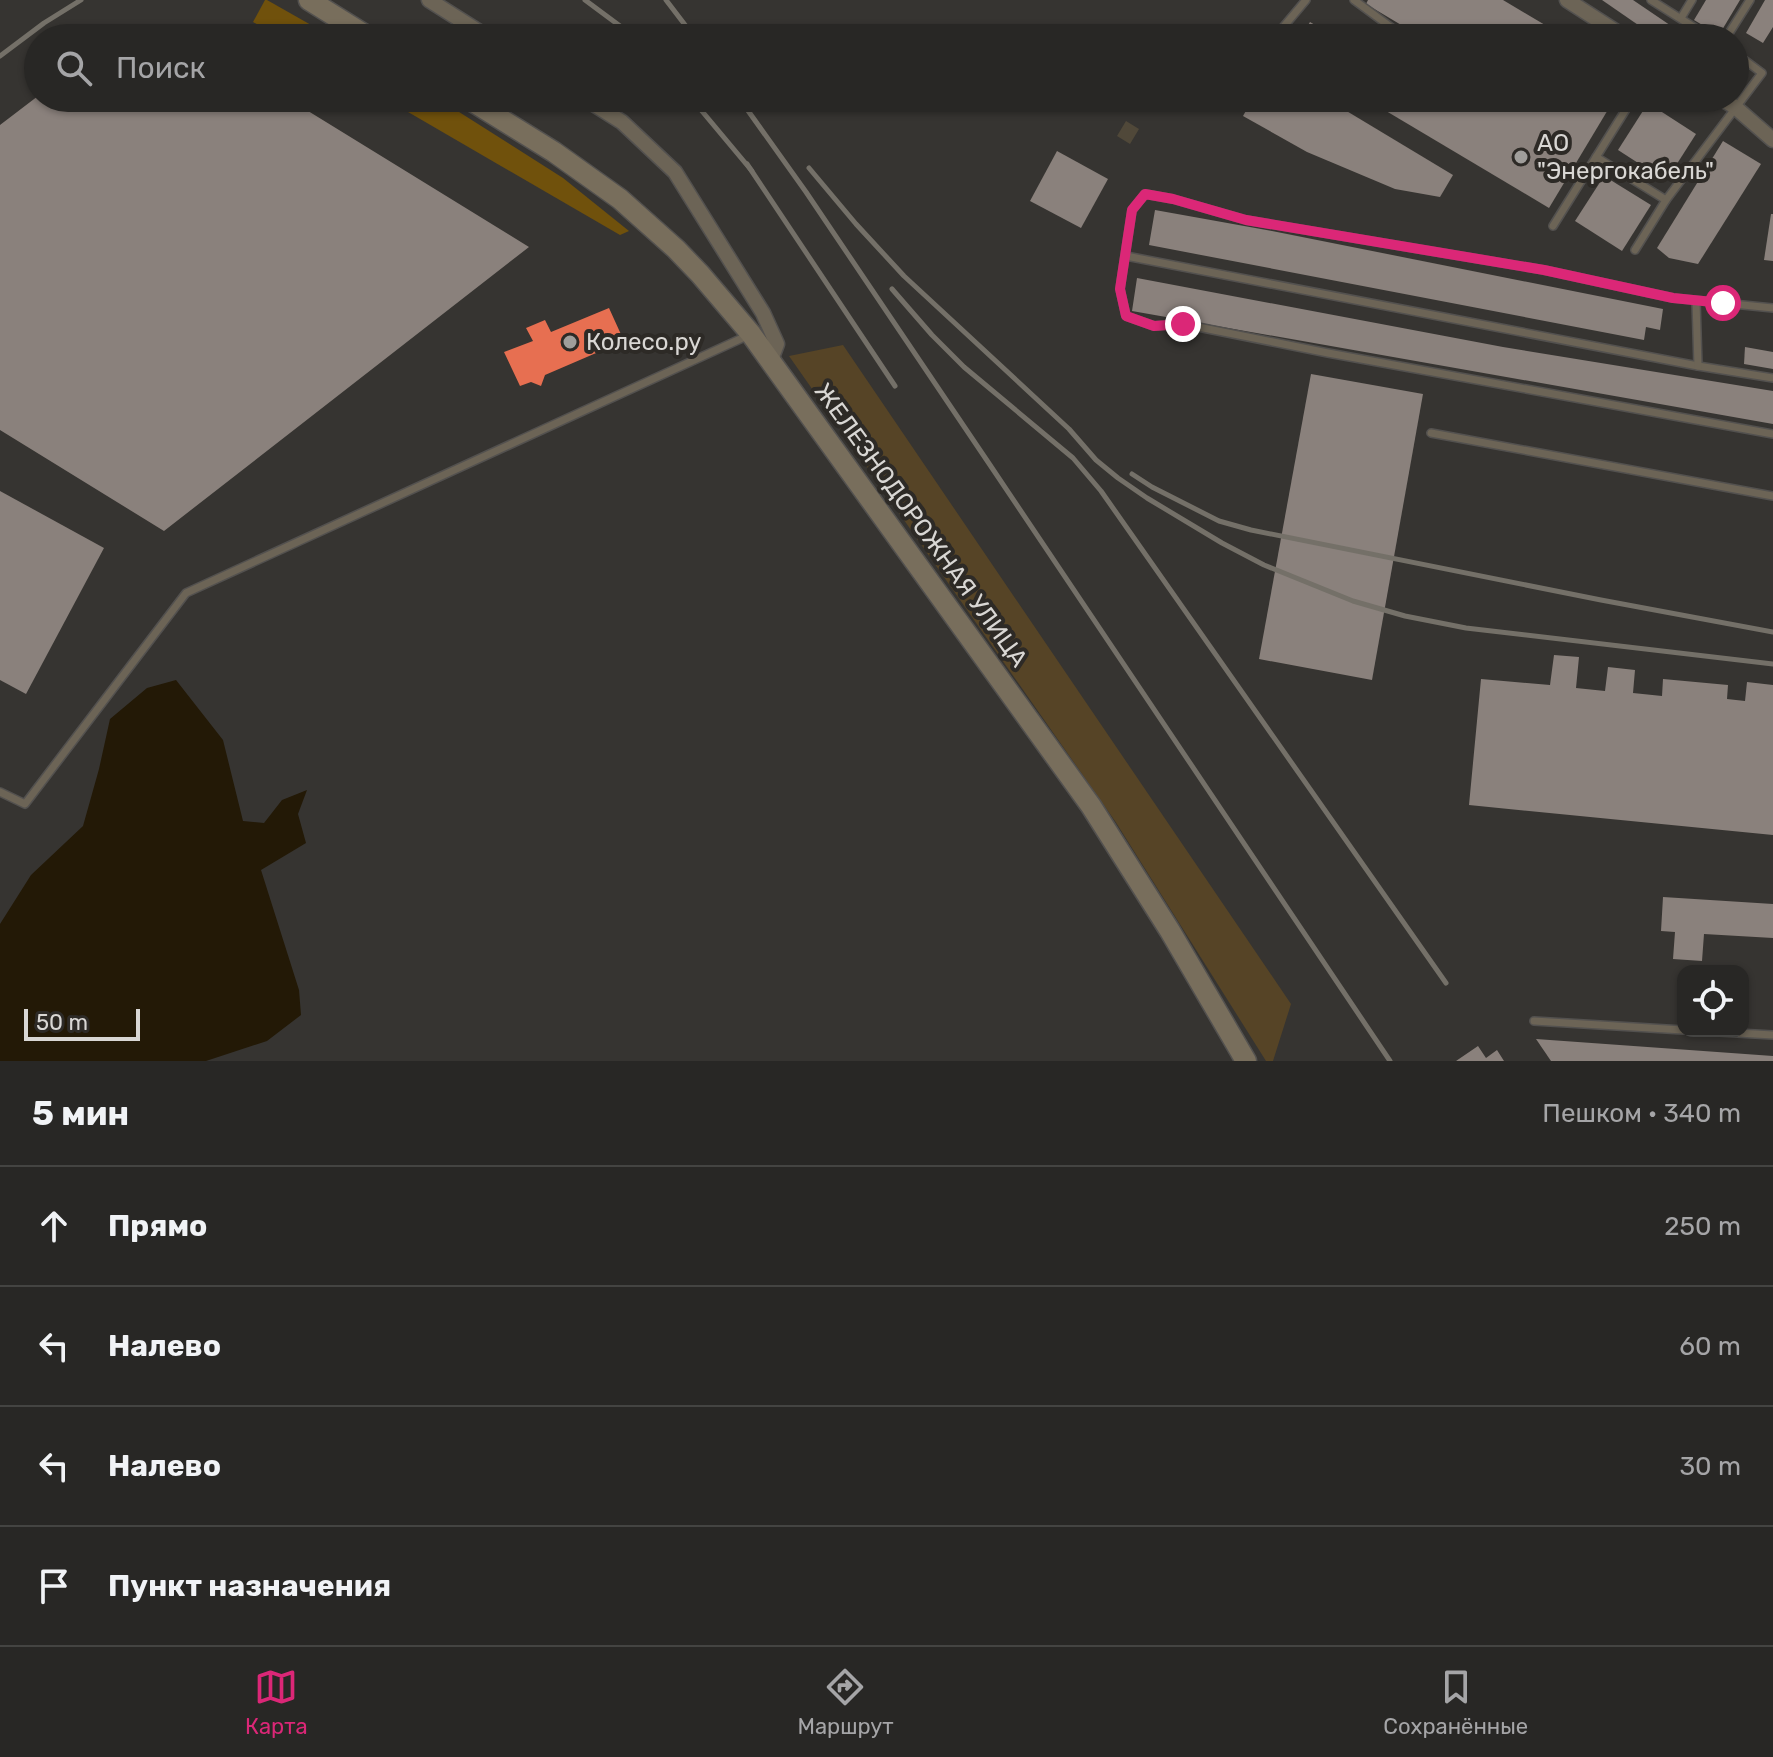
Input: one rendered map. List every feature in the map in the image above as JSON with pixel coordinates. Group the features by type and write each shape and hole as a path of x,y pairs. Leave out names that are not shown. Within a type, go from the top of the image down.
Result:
{"main road":[{"path":"309,0 348,24"},
{"name":"ЖЕЛЕЗНОДОРОЖНАЯ УЛИЦА","path":"490,112 554,152 620,199 676,249 751,334 1091,806 1170,931 1246,1061"}],"street":[{"path":"429,0 467,24"},
{"path":"1567,0 1604,24"},
{"path":"606,112 622,122 675,172 763,313 777,344 771,360"},
{"path":"1741,112 1773,140"}],"lane":[{"path":"1286,24 1306,0"},
{"path":"1354,0 1387,24"},
{"path":"1651,0 1690,24"},
{"path":"1681,18 1692,0"},
{"path":"1735,24 1750,0"},
{"path":"1749,63 1762,73 1749,89"},
{"path":"1553,226 1624,112"},
{"path":"1635,250 1666,200 1732,112"},
{"path":"1596,157 1666,200"},
{"path":"1773,308 1673,298 1544,270 1246,220 1145,194 1132,210 1120,289 1126,316 1154,326 1183,324 1773,434"},
{"path":"1126,256 1773,378"},
{"path":"1696,301 1698,366"},
{"path":"0,792 25,804 186,593 751,334"},
{"path":"1431,433 1773,496"},
{"path":"1534,1021 1677,1030"},
{"path":"1749,1034 1773,1035"}],"shaded area":[{"path":"267,0 309,24 256,24 253,22"},
{"path":"408,112 459,112 563,178 629,231 620,235"},
{"path":"843,345 1291,1004 1273,1061 1266,1061 1115,821 789,356"},
{"path":"176,680 223,740 243,821 264,823 282,800 307,790 298,814 306,843 261,870 299,990 301,1015 267,1041 206,1061 0,1061 0,924 31,875 83,826 110,719 147,688"}],"building: Торговля":[{"path":"609,308 624,341 545,375 541,386 531,382 520,386 504,352 533,341 526,328 545,320 551,332"}],"building: Промзона":[{"path":"1368,0 1503,0 1543,24 1400,24 1366,4"},
{"path":"1602,0 1633,0 1668,24 1637,24"},
{"path":"1706,0 1740,0 1726,24 1701,24 1694,20"},
{"path":"1765,0 1773,0 1773,27 1763,43 1749,35 1749,28"},
{"path":"24,107 24,112 310,112 529,247 164,531 0,430 0,125"},
{"path":"1245,112 1348,112 1453,175 1440,197 1395,189 1307,152 1243,116"},
{"name":"АО \"Энергокабель\"","path":"1388,112 1607,112 1549,208"},
{"path":"1642,112 1662,112 1696,134 1666,181 1618,150"},
{"path":"1723,141 1761,164 1698,264 1669,258 1657,248"},
{"path":"1057,151 1108,179 1081,228 1030,201"},
{"path":"1604,176 1651,205 1622,251 1575,221"},
{"path":"1155,210 1663,309 1660,330 1646,327 1644,340 1149,245"},
{"path":"1773,214 1773,261 1764,260"},
{"path":"1137,278 1503,347 1773,391 1773,424 1132,311"},
{"path":"1745,347 1773,352 1773,369 1744,364"},
{"path":"1311,374 1423,394 1372,680 1259,659"},
{"path":"0,491 104,548 26,694 0,680"},
{"path":"1554,655 1579,657 1576,688 1605,691 1608,667 1635,670 1633,693 1662,696 1663,679 1728,685 1727,699 1745,701 1747,682 1773,685 1773,835 1469,805 1481,679 1550,685"},
{"path":"1663,897 1773,904 1773,938 1704,934 1702,961 1673,959 1675,932 1661,931"},
{"path":"1536,1039 1773,1056 1773,1061 1551,1061"},
{"path":"1478,1046 1486,1058 1497,1050 1504,1061 1456,1061"}],"building: Прочее":[{"path":"1126,121 1139,129 1130,144 1117,136"}],"railway":[{"path":"43,24 81,0"},
{"path":"585,0 617,24"},
{"path":"666,0 684,24"},
{"path":"0,56 24,38"},
{"path":"703,112 752,171"},
{"path":"749,112 806,192 1390,1061"},
{"path":"747,164 895,386"},
{"path":"809,168 904,276 1069,429 1096,460 1147,498 1264,565 1353,601 1405,616 1466,628 1773,664"},
{"path":"892,289 964,367 1073,458 1101,491 1446,983"},
{"path":"1132,474 1219,521 1251,530 1773,632"}],"place":[{"name":"АО \"Энергокабель\"","path":"1521,157"},
{"name":"Колесо.ру","path":"570,342"}],"route":[{"path":"1183,324 1154,326 1126,316 1120,289 1132,210 1145,194 1246,220 1544,270 1673,298 1723,303"}]}
